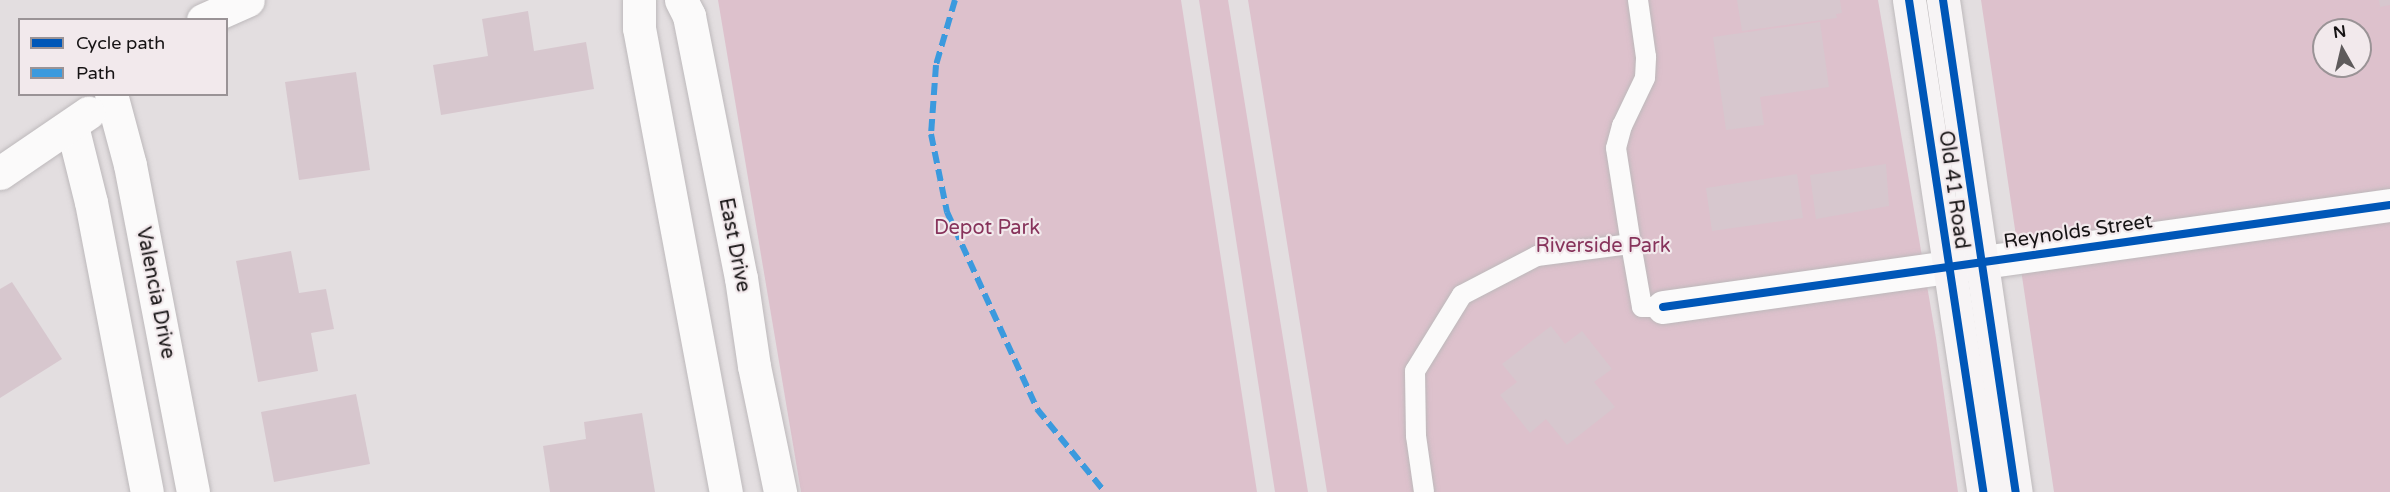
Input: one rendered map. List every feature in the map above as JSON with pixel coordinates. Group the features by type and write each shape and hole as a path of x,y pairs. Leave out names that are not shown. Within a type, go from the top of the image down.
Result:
{"street":[{"path":"208,18 248,0"},
{"path":"639,0 639,28 726,492"},
{"name":"East Drive","path":"681,0 689,16 739,266 754,366 780,492"},
{"name":"Old 41 Road","path":"1909,0 1947,268 1983,492"},
{"name":"Old 41 Road","path":"1943,0 1980,263 2016,492"},
{"path":"0,173 72,126 107,96"},
{"name":"Valencia Drive","path":"110,96 130,165 193,492"},
{"path":"72,126 91,202 147,492"},
{"name":"Reynolds Street","path":"1663,307 2390,205"}],"lane":[{"path":"1638,0 1646,57 1645,78 1622,126 1616,148 1642,307 1663,307"},
{"path":"1424,492 1416,436 1415,371 1462,295 1538,256 1631,244"}],"green space":[{"name":"Depot Park","path":"718,0 1181,0 1257,492 801,492"},
{"path":"1199,0 1228,0 1308,492 1275,492"},
{"name":"Riverside Park","path":"1248,0 1878,0 1936,338 1958,492 1327,492"},
{"path":"1981,0 2390,0 2390,492 2054,492"}],"building":[{"path":"1737,0 1840,0 1842,13 1836,14 1837,18 1742,31"},
{"path":"2379,0 2390,0 2390,5 2380,7"},
{"path":"528,11 534,51 586,42 594,89 441,115 433,65 488,56 482,19"},
{"path":"1820,22 1829,87 1760,97 1764,125 1726,130 1713,37"},
{"path":"356,72 370,170 299,180 285,82"},
{"path":"1886,164 1889,206 1816,219 1810,175"},
{"path":"1797,174 1803,218 1712,231 1706,188"},
{"path":"291,251 299,293 326,289 334,329 311,333 318,371 258,382 236,261"},
{"path":"12,282 62,359 0,398 0,289"},
{"path":"1551,326 1565,344 1582,331 1612,369 1594,382 1615,407 1567,445 1546,419 1530,433 1500,395 1517,382 1502,364"},
{"path":"356,394 370,464 274,482 261,412"},
{"path":"642,413 655,492 550,492 543,446 586,439 584,422"}],"marked path":[{"path":"955,0 936,65 931,134 947,212 1037,409 1105,492"}],"cycle path":[{"path":"1909,0 1983,492"},
{"path":"1943,0 2016,492"},
{"path":"1663,307 2390,205"}]}
